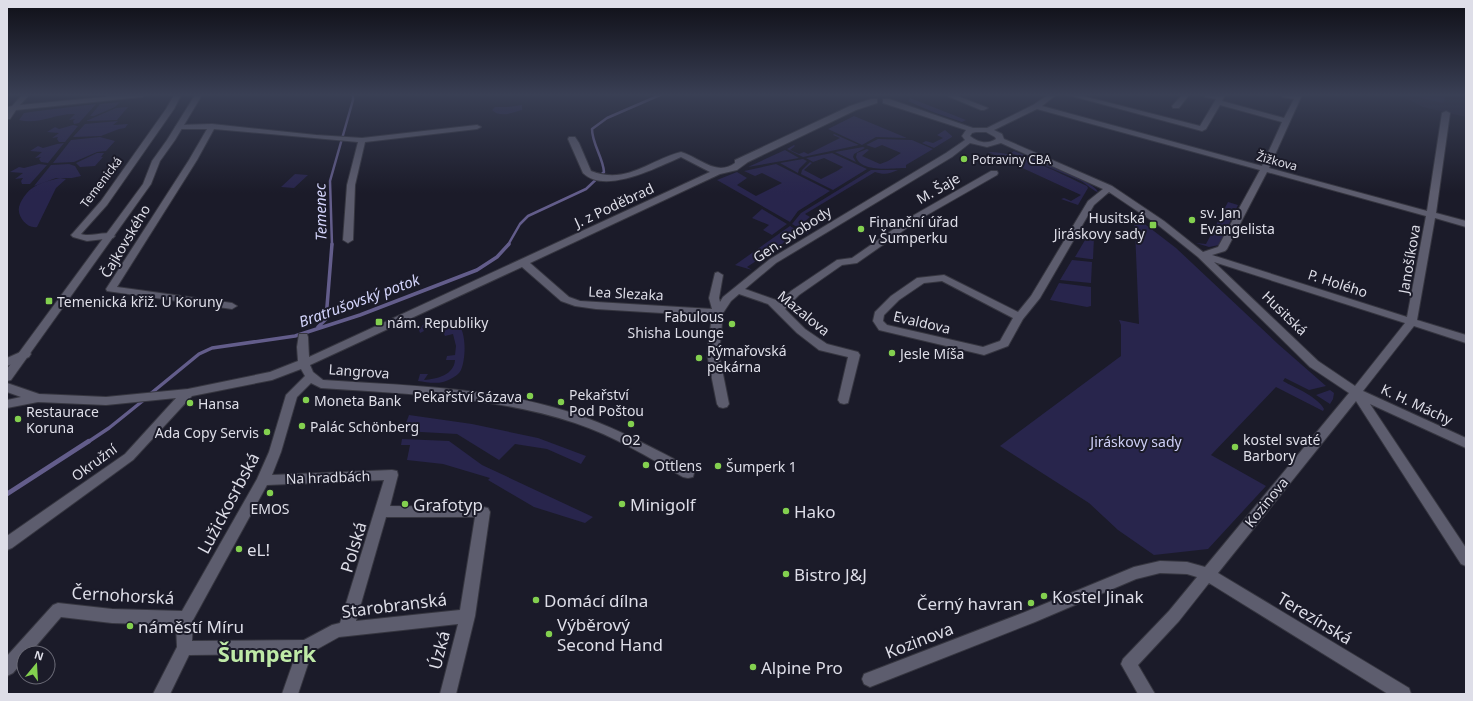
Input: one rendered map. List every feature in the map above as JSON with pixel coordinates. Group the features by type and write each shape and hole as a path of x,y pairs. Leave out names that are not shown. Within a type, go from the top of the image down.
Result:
{"street":[{"name":"Temenická","path":"110,236 78,238 76,235 104,203 157,128"},
{"path":"7,377 147,184 150,176 167,156 171,140 179,128"},
{"name":"Čajkovského","path":"211,128 193,160 111,289 232,306"},
{"path":"228,128 342,140 362,140 477,128"},
{"name":"J. z Poděbrad","path":"523,262 717,172 734,168 744,160 812,128"},
{"path":"956,128 970,134 993,128"},
{"path":"988,130 997,139 1001,128"},
{"name":"Žižkova","path":"1111,128 1466,224"},
{"path":"1201,255 1222,249 1264,170 1283,128"},
{"name":"Janošíkova","path":"1356,392 1412,321 1431,214 1444,128"},
{"name":"Gen. Svobody","path":"949,155 970,134 980,144"},
{"path":"572,139 587,173 593,177 618,179 681,154 717,172"},
{"name":"Gen. Svobody","path":"723,404 713,354 718,313 727,298 773,260 949,155 997,139"},
{"name":"Husitská","path":"997,139 1109,188 1161,223 1201,255 1314,364 1356,392 1466,560"},
{"path":"348,240 351,185 362,140"},
{"name":"M. Šaje","path":"779,308 795,293 840,262 854,260 917,216 994,173"},
{"name":"Evaldova","path":"1019,317 944,278 921,280 895,298 879,314 878,321 883,328 984,351 1004,343 1019,317 1035,298 1091,203 1109,188"},
{"name":"P. Holého","path":"1201,255 1466,339"},
{"path":"7,387 20,393 39,398 106,401 188,393 258,380 305,363 523,262"},
{"name":"Lea Slezaka","path":"523,262 560,295 579,304 718,313"},
{"path":"718,275 714,298 718,313"},
{"name":"Mazalova","path":"738,290 772,302 801,331 823,347 854,355 844,400"},
{"name":"Langrova","path":"303,337 301,347 305,363 311,377 321,384 453,392 530,406 579,420 631,441 688,473"},
{"path":"7,362 25,354"},
{"name":"Lužickosrbská","path":"185,648 184,624 186,618 263,480 275,452 292,395 311,377"},
{"name":"K. H. Máchy","path":"1356,392 1466,443"},
{"name":"Kozinova","path":"1147,694 1129,664 1174,616 1356,392"},
{"name":"Okružní","path":"7,544 129,457 188,393"},
{"path":"7,404 39,398"},
{"name":"Na hradbách","path":"263,480 392,475"},
{"name":"Polská","path":"346,629 392,475"},
{"path":"382,511 483,512 467,616"},
{"name":"Kozinova","path":"870,679 1030,617 1134,573 1160,567 1187,568 1207,574"},
{"name":"Terezínská","path":"1207,574 1403,694"},
{"name":"Černohorská","path":"7,668 58,610 112,616 186,618"},
{"name":"Starobranská","path":"306,647 337,630 467,616"},
{"name":"Úzká","path":"448,694 467,616"},
{"path":"162,694 185,648 306,647 290,694"}],"green space":[{"path":"54,128 59,129 77,128 65,142 59,142 57,139 58,137 52,138 59,133 47,132"},
{"path":"82,128 125,128 101,136 73,137"},
{"path":"831,128 882,128 907,138 876,137 862,145 828,129"},
{"path":"945,130 952,137 934,148 922,143 926,141 933,143 943,138 937,135"},
{"path":"834,134 859,145 803,157 787,149 794,145 795,146 790,150 799,154 804,152 808,154 840,138 833,135"},
{"path":"100,137 115,141 106,151 97,152 74,162 53,163 71,140"},
{"path":"878,139 912,140 933,149 906,165 906,168 871,168 859,162 856,157 857,153 867,149 869,150 862,156 880,164 901,153 882,145 875,148 866,145"},
{"path":"64,143 48,163 41,162 39,159 41,157 35,158 42,152 30,151 38,146 43,148"},
{"path":"863,147 865,148 854,154 853,157 856,162 835,152"},
{"path":"785,150 799,158 748,167"},
{"path":"1014,151 1074,176 1094,187 1098,192 1081,181 1011,153"},
{"path":"988,152 1013,155 1025,159 1087,186 1088,188 1078,205 1061,199 1064,198 1071,201 1081,195"},
{"path":"97,153 104,153 101,157 103,157 95,166 80,167 76,163"},
{"path":"832,153 867,169 833,190 801,174 802,170 810,162 812,163 804,170 821,179 843,167 824,158 813,162 806,158"},
{"path":"803,159 807,161 799,169 798,173 780,163"},
{"path":"39,164 47,165 30,184 22,184 21,181 23,178 15,179 23,173 10,172 19,167 24,168"},
{"path":"69,164 75,166 81,176 72,178 56,178 34,186 51,165"},
{"path":"776,164 830,191 798,211 790,222 717,180 737,172 747,178 737,185 756,196 782,183 762,173 755,176 744,171"},
{"path":"871,170 898,170 886,174 875,172 805,214 810,217 804,222 808,234 792,224 801,213"},
{"path":"295,174 308,175 294,188 281,187"},
{"path":"60,178 66,179 56,188 37,227 29,226 20,216 19,208 21,202 29,190 37,185"},
{"path":"1228,202 1238,205 1219,245 1209,247 1196,243 1206,244"},
{"path":"762,209 787,224 772,235 763,230 769,225 752,218"},
{"name":"Jiráskovy sady","path":"1133,215 1176,248 1278,344 1326,386 1309,390 1285,378 1283,381 1321,404 1324,409 1323,411 1276,387 1211,455 1266,486 1208,549 1154,555 1118,530 1089,503 1000,446 1121,356 1121,325 1119,320 1139,324"},
{"path":"790,226 800,232 747,267 752,270 735,265"},
{"path":"1088,235 1094,237 1093,259 1075,257"},
{"path":"1072,260 1092,262 1091,283 1060,280"},
{"path":"1059,283 1091,287 1091,306 1087,307 1050,300"},
{"path":"438,319 452,320 460,326 464,337 465,352 463,365 458,374 453,378 440,383 418,381 420,374 428,374 424,380 434,379 448,373 454,365 455,360 446,360 447,356 455,355 456,346 453,334 445,336 443,332 449,328 436,324 429,325 422,327 424,331 420,333 419,330 425,322"},
{"path":"1330,390 1334,393 1330,404 1316,395"},
{"path":"409,415 472,424 538,438 586,456 581,464 547,449 515,444 499,460 457,434 403,431"},
{"path":"402,439 449,441 482,465 593,517 585,523 534,507 488,480 490,478 443,464 407,460 410,445 401,445"}],"waterway":[{"name":"Temenec","path":"332,244 330,181 345,128"},
{"name":"Bratrušovský potok","path":"508,245 520,224 528,216 586,189 604,172 602,161 592,135 592,129 594,128"},
{"name":"Temenec","path":"318,327 326,319 332,244"},
{"name":"Bratrušovský potok","path":"149,395 199,354 212,348 295,336 360,315 477,270 497,257 509,244"},
{"name":"Bratrušovský potok","path":"88,442 109,428 145,399"},
{"name":"Bratrušovský potok","path":"7,494 89,441"}],"place":[{"name":"Potraviny CBA","path":"964,159"},
{"name":"sv. Jan Evangelista","path":"1192,220"},
{"name":"Husitská Jiráskovy sady","path":"1153,225"},
{"name":"Finanční úřad v Šumperku","path":"861,229"},
{"name":"Temenická křiž. U Koruny","path":"49,301"},
{"name":"nám. Republiky","path":"379,322"},
{"name":"Fabulous Shisha Lounge","path":"732,324"},
{"name":"Jesle Míša","path":"892,353"},
{"name":"Rýmařovská pekárna","path":"699,358"},
{"name":"Pekařství Sázava","path":"530,396"},
{"name":"Moneta Bank","path":"306,400"},
{"name":"Pekařství Pod Poštou","path":"561,402"},
{"name":"Hansa","path":"190,403"},
{"name":"Restaurace Koruna","path":"18,419"},
{"name":"O2","path":"631,424"},
{"name":"Palác Schönberg","path":"302,426"},
{"name":"Ada Copy Servis","path":"267,432"},
{"name":"kostel svaté Barbory","path":"1235,447"},
{"name":"Ottlens","path":"646,465"},
{"name":"Šumperk 1","path":"718,466"},
{"name":"EMOS","path":"270,493"},
{"name":"Grafotyp","path":"405,504"},
{"name":"Minigolf","path":"622,504"},
{"name":"Hako","path":"786,511"},
{"name":"eL!","path":"239,549"},
{"name":"Bistro J&J","path":"786,574"},
{"name":"Kostel Jinak","path":"1044,596"},
{"name":"Domácí dílna","path":"536,600"},
{"name":"Černý havran","path":"1031,603"},
{"name":"náměstí Míru","path":"130,626"},
{"name":"Výběrový Second Hand","path":"549,634"},
{"name":"Alpine Pro","path":"753,667"}],"district":[{"name":"Šumperk","path":"267,653"}]}
